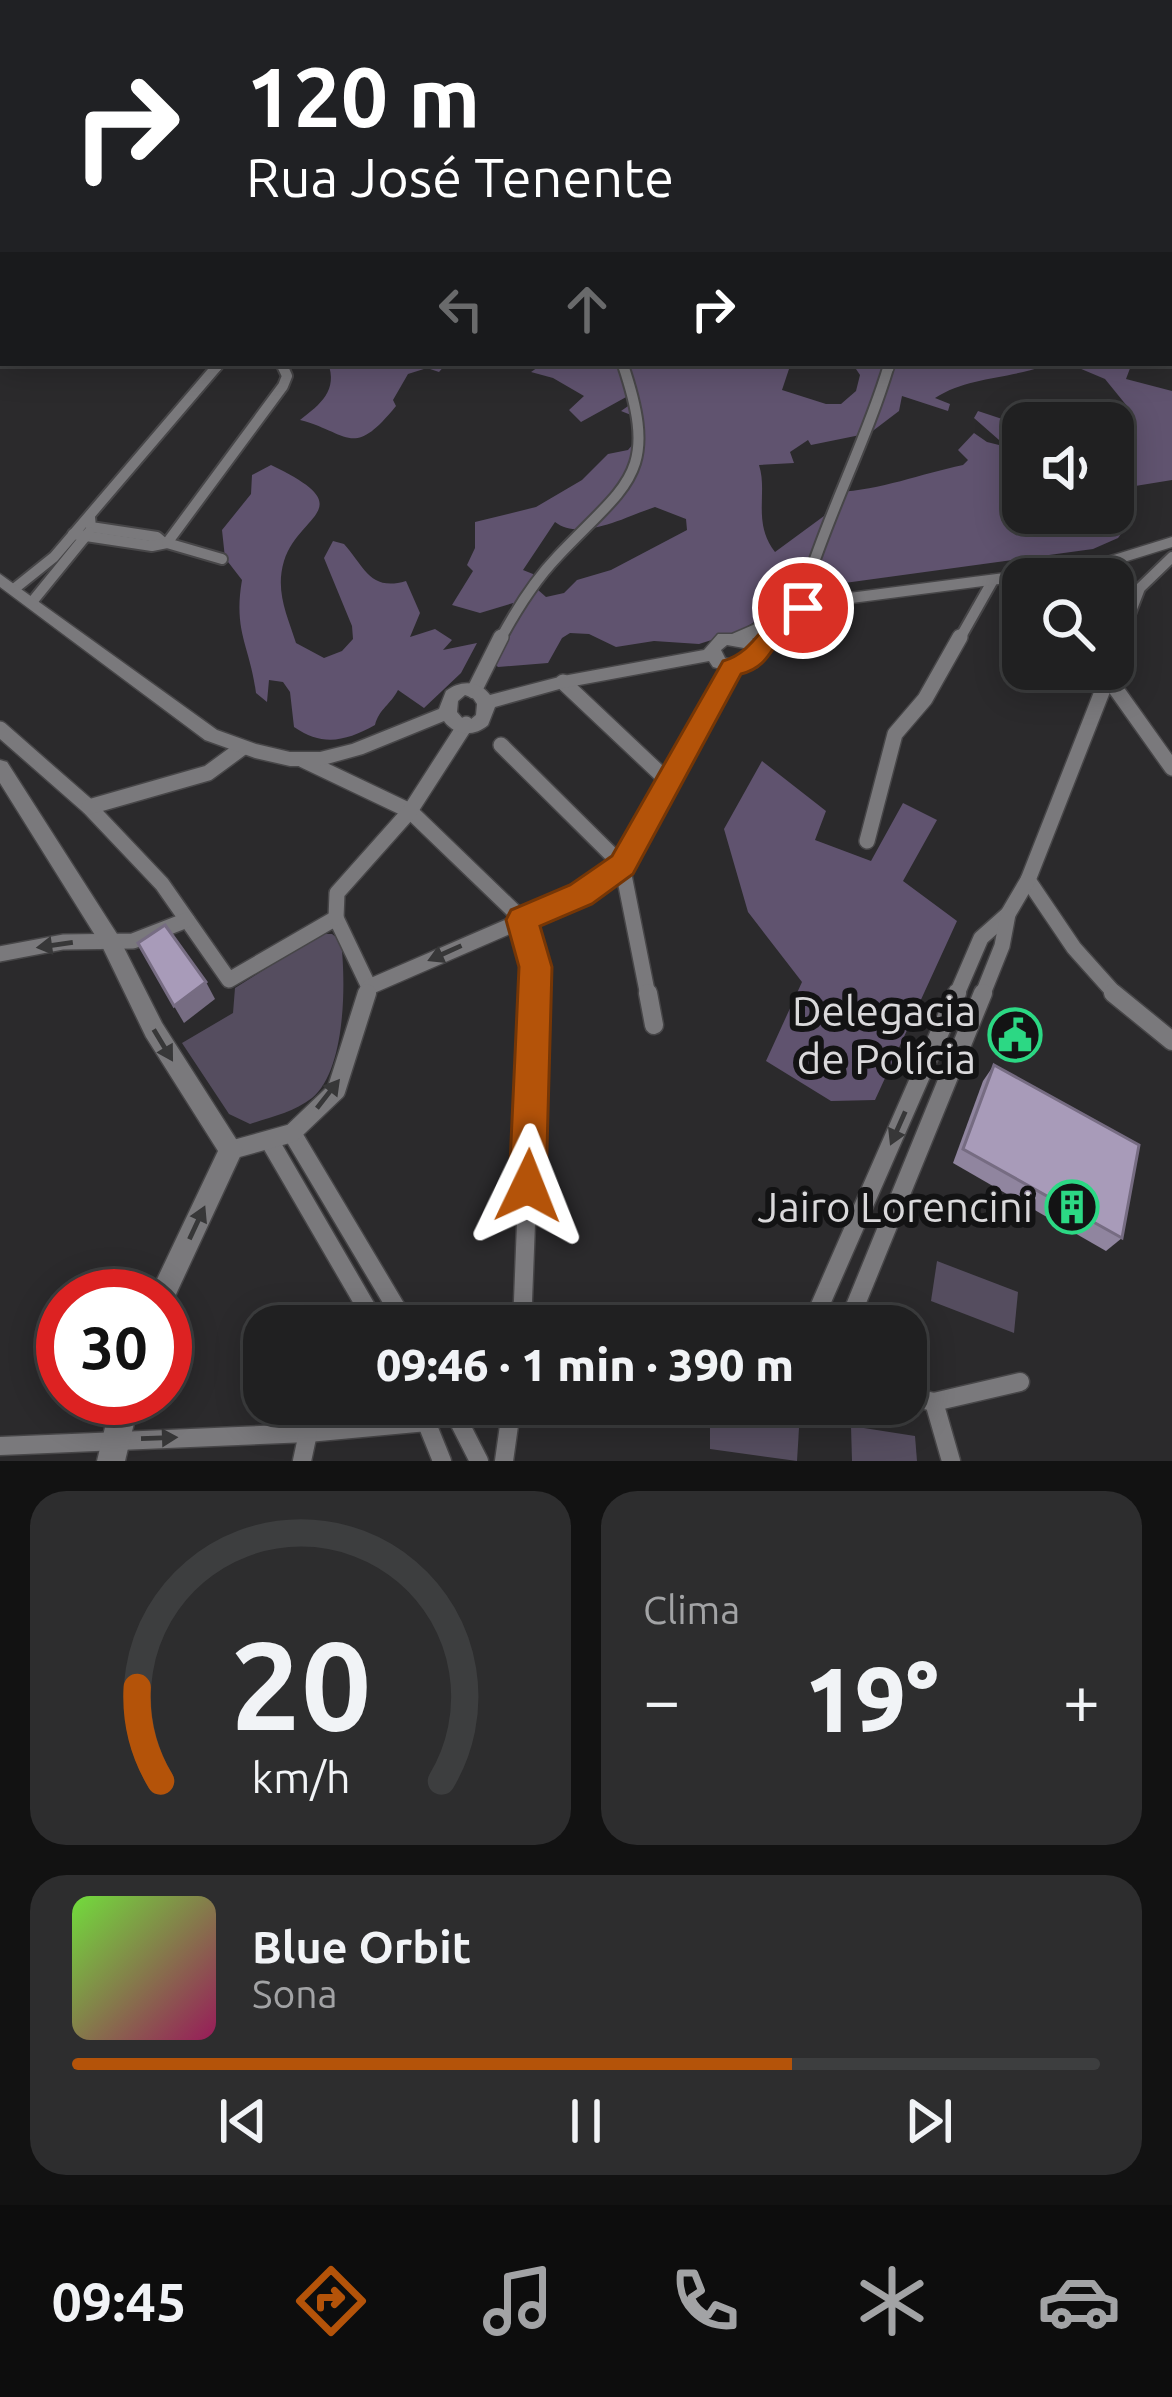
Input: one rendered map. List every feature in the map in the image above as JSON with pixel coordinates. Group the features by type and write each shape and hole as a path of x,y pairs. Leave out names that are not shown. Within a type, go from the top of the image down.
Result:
{"main road":[{"path":"712,654 718,641 738,638 818,602 1092,567 1172,542"},
{"path":"7,584 211,734 242,748 303,760 342,752 446,713"},
{"path":"712,654 732,668 746,666 784,619"},
{"path":"738,638 750,644 755,654"},
{"path":"446,713 452,696 481,696 712,654"},
{"path":"446,713 452,721 466,724 485,717 481,696"},
{"path":"0,767 110,940 154,1030 231,1150 175,1269"}],"street":[{"path":"32,602 84,528 218,366"},
{"path":"165,543 283,386 287,376 282,366"},
{"path":"481,696 514,610 550,564 628,483 638,442 636,406 623,366"},
{"path":"818,602 808,580 822,536 872,423 889,366"},
{"path":"84,528 222,559"},
{"path":"7,584 37,573 84,528"},
{"path":"1134,602 1154,565 1172,557"},
{"path":"867,841 896,734 925,699 993,580"},
{"path":"369,987 581,895 622,865 732,668"},
{"path":"563,682 669,782"},
{"path":"820,1305 981,938 1008,914 1028,880 1102,690"},
{"path":"1123,690 1172,768"},
{"path":"231,1150 292,1132 336,1091 369,987 336,918 337,893 410,811 466,724"},
{"path":"0,729 89,807 162,884 229,980 336,918"},
{"path":"501,746 622,865 654,1025"},
{"path":"89,807 208,773 242,748"},
{"path":"303,760 410,811 522,920 536,967 524,1305"},
{"path":"1028,880 1072,949 1109,991 1172,1041"},
{"path":"856,1305 1002,946 1008,914"},
{"path":"0,954 62,942 133,941 187,920"},
{"path":"292,1132 394,1305"},
{"path":"269,1140 365,1305"},
{"path":"336,1257 356,1245"},
{"path":"927,1400 1020,1382"},
{"path":"934,1402 951,1461"},
{"path":"0,1446 113,1450 350,1425"},
{"path":"428,1425 442,1461"},
{"path":"461,1425 479,1461"},
{"path":"504,1461 509,1425"},
{"path":"302,1461 308,1432"}],"shaded area":[{"path":"329,366 444,366 439,372 427,368 408,374 393,400 396,406 359,438 300,420 321,402"},
{"path":"540,366 790,366 782,390 841,404 856,391 860,375 854,366 1044,366 947,391 935,398 950,404 948,411 902,396 899,411 870,433 811,445 808,440 790,452 794,463 759,465 768,541 775,552 824,516 837,492 963,465 968,460 958,450 974,433 1002,446 1002,534 1121,534 1093,549 808,588 740,631 699,644 654,641 616,647 589,634 570,633 548,663 498,667 495,664 513,603 480,613 452,605 473,571 467,565 475,548 475,522 536,507 582,480 608,454 628,450 634,443 631,415 621,411 631,404 628,396 581,422 569,410 584,396 553,378 531,372","holes":["655,507 686,519 687,530 611,570 577,580 564,593 546,597 537,589 533,574 523,570 555,522 591,528"]},
{"path":"1074,366 1131,366 1126,379 1172,391 1172,480 1134,486 1134,402 1124,402 1105,379"},
{"path":"978,411 1002,419 1002,443 974,418"},
{"path":"271,465 299,480 319,502 318,512 292,545 282,572 283,603 296,643 324,658 342,651 353,639 324,558 333,541 344,544 376,580 406,581 420,613 410,637 435,629 452,640 443,650 477,643 461,673 424,708 398,690 375,725 344,738 325,739 294,727 290,692 283,682 269,680 267,702 256,693 241,626 242,580 225,558 222,530 251,494 252,475"},
{"path":"762,761 826,811 815,840 871,861 903,803 937,820 903,881 957,921 875,1100 831,1101 766,1061 802,982 748,912 724,829"},
{"path":"320,934 332,934 341,941 343,958 341,1024 332,1067 323,1085 305,1103 250,1124 229,1114 182,1043 233,1013 235,988"},
{"path":"937,1261 1018,1292 1014,1333 931,1301"},
{"path":"710,1425 799,1425 797,1461 710,1449"},
{"path":"851,1426 915,1436 917,1461 852,1461"}],"building":[{"path":"165,925 206,982 174,1006 138,943"},
{"name":"Jairo Lorencini","path":"994,1065 1139,1145 1122,1238 963,1149"}],"place":[{"name":"Delegacia de Polícia","path":"1015,1035"},
{"name":"Jairo Lorencini","path":"1072,1207"}],"route":[{"path":"528,1186 536,967 522,920 581,895 622,865 732,668 751,663 784,619 803,608"}]}
